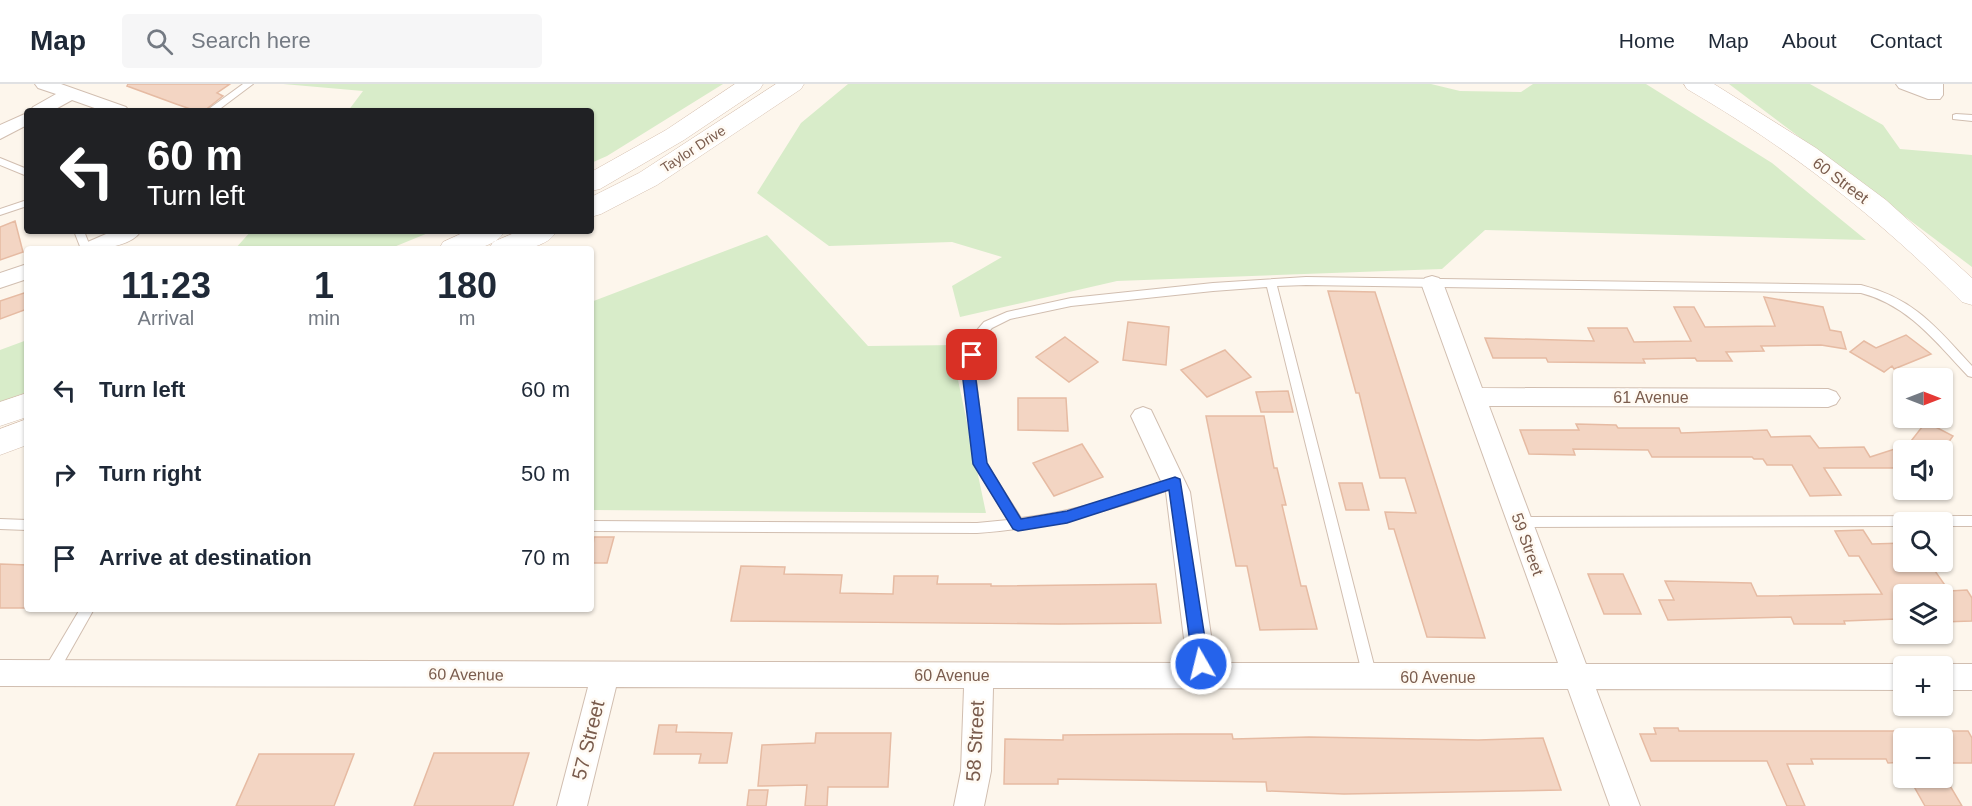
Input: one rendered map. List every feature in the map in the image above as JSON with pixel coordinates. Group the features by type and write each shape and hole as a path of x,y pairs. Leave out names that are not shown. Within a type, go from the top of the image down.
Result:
{"main road":[{"name":"Taylor Drive","path":"594,181 675,135 752,84"},
{"name":"Taylor Drive","path":"594,206 648,179 792,84"},
{"name":"60 Street","path":"1695,84 1755,119 1838,176 1897,224 1972,295"},
{"path":"459,246 485,234"},
{"path":"510,246 536,234"},
{"path":"0,414 24,406"},
{"path":"0,442 24,433"}],"street":[{"path":"44,84 111,108"},
{"path":"1905,84 1935,95 1934,84"},
{"path":"44,108 70,94"},
{"path":"0,133 24,120"},
{"path":"95,246 124,234"},
{"path":"0,281 24,272"},
{"name":"59 Street","path":"1432,283 1625,806"},
{"name":"61 Avenue","path":"1474,396 1828,398"},
{"path":"1143,416 1175,483 1203,676"},
{"name":"60 Avenue","path":"0,673 1893,677"},
{"name":"57 Street","path":"572,806 605,675"},
{"name":"58 Street","path":"969,806 976,771 979,675"},
{"path":"1953,677 1972,677"}],"lane":[{"path":"215,108 249,84"},
{"path":"1956,117 1972,118"},
{"path":"0,161 24,172"},
{"path":"0,212 24,204"},
{"path":"1018,525 985,475 976,450 970,380 972,355 978,336 988,325 1007,316 1071,302 1306,280 1869,290 1884,294 1905,305 1972,373"},
{"path":"1270,283 1370,676"},
{"path":"594,526 977,528 1018,525 1067,517 1175,483"},
{"path":"1519,522 1972,521"},
{"path":"0,524 24,525"},
{"path":"50,673 85,612"}],"green space":[{"path":"283,84 723,84 607,156 594,162 594,108 350,108 363,91"},
{"path":"848,84 1431,84 1460,91 1521,92 1533,84 1646,84 1772,163 1866,240 1485,230 1442,269 1117,281 960,317 952,286 1002,257 952,242 829,246 757,193 801,123"},
{"path":"1729,84 1810,84 1883,125 1900,149 1972,155 1972,267"},
{"path":"248,234 426,234 396,246 238,246"},
{"path":"767,235 868,346 958,345 957,375 986,513 594,510 594,301"},
{"path":"24,341 24,393 0,403 0,350"}],"building":[{"path":"128,84 230,84 217,93 223,96 208,108 188,108 127,86"},
{"path":"15,221 23,252 0,260 0,227"},
{"path":"1328,291 1375,292 1485,638 1427,637 1394,529 1389,529 1385,512 1416,513 1405,478 1380,478 1359,393 1356,393"},
{"path":"24,293 24,310 0,319 0,301"},
{"path":"1764,297 1823,307 1830,330 1841,332 1846,349 1821,345 1761,346 1764,351 1726,352 1732,361 1697,361 1695,358 1643,359 1645,363 1548,362 1546,358 1493,358 1485,338 1594,341 1588,328 1627,328 1634,342 1691,341 1674,307 1694,307 1705,327 1775,326"},
{"path":"1128,322 1169,327 1166,365 1123,360"},
{"path":"1906,335 1931,354 1896,368 1892,366 1884,372 1850,352 1864,341 1876,348"},
{"path":"1065,337 1098,362 1069,382 1036,357"},
{"path":"1225,350 1251,377 1207,397 1181,370"},
{"path":"1288,391 1293,412 1261,412 1256,392"},
{"path":"1018,398 1066,398 1068,431 1018,430"},
{"path":"1206,416 1264,416 1274,468 1277,468 1286,505 1282,505 1301,586 1306,586 1317,629 1260,630 1247,566 1236,566"},
{"path":"1576,424 1616,425 1618,428 1679,428 1681,433 1767,430 1771,437 1810,436 1819,448 1864,447 1870,457 1893,450 1893,468 1824,468 1841,495 1810,496 1792,465 1767,465 1763,459 1752,457 1652,457 1648,450 1573,449 1575,455 1529,454 1520,430 1579,430"},
{"path":"1921,428 1938,428 1953,436 1950,440 1912,440"},
{"path":"1082,444 1103,477 1054,496 1033,463"},
{"path":"1339,483 1362,483 1369,510 1346,510"},
{"path":"1863,530 1872,544 1893,543 1893,572 1936,572 1944,584 1893,584 1893,619 1844,621 1845,624 1794,624 1791,617 1668,620 1659,600 1674,600 1665,581 1751,583 1757,596 1882,594 1859,556 1849,556 1835,531"},
{"path":"594,537 614,537 607,563 594,563"},
{"path":"0,564 24,565 24,608 0,608"},
{"path":"741,566 785,567 784,574 842,575 840,593 893,594 894,576 938,576 937,584 991,584 991,586 1156,584 1161,623 731,621"},
{"path":"1588,574 1623,574 1641,614 1604,614"},
{"path":"1967,590 1972,598 1972,621 1953,622 1953,591"},
{"path":"659,725 677,725 676,732 732,733 727,763 699,763 701,754 654,754"},
{"path":"1654,728 1678,728 1679,731 1893,731 1893,763 1888,763 1886,759 1811,759 1813,764 1787,764 1805,806 1787,806 1767,761 1651,761 1640,734 1656,734"},
{"path":"1953,731 1968,731 1972,738 1972,763 1953,763"},
{"path":"816,733 891,733 888,787 828,787 827,806 805,806 807,785 758,786 762,745 815,743"},
{"path":"1232,734 1233,739 1543,738 1561,790 1344,794 1267,791 1266,782 1058,779 1058,784 1004,784 1005,739 1063,740 1063,735"},
{"path":"434,753 529,753 513,806 414,806"},
{"path":"259,754 354,754 334,806 236,806"},
{"path":"1915,788 1951,788 1962,806 1925,806"},
{"path":"749,790 768,790 766,806 747,806"}],"route":[{"path":"972,355 970,380 976,450 985,475 1018,525 1067,517 1175,483 1201,664"}]}
